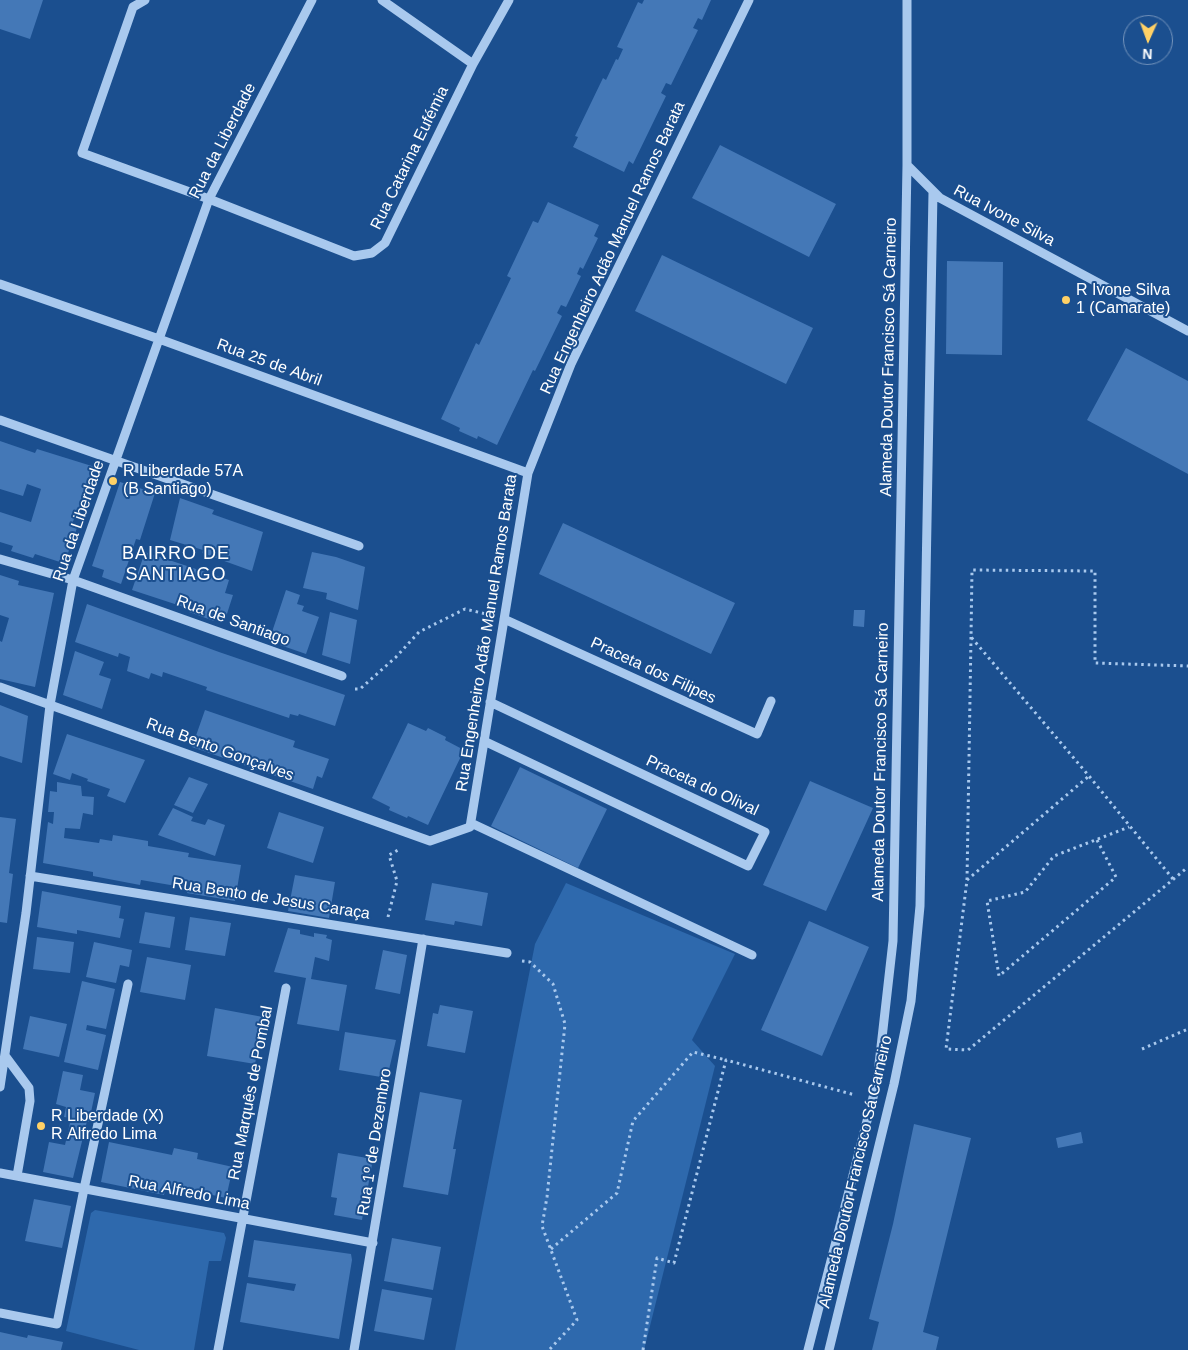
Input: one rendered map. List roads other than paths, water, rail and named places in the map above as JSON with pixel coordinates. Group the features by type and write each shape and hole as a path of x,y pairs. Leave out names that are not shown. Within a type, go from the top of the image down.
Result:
{"street":[{"name":"Rua Catarina Eufémia","path":"145,0 133,8 82,153 209,199 354,256 372,253 385,243 473,64 508,0"},
{"name":"Rua da Liberdade","path":"0,1087 6,1057 30,876 50,705 73,580 209,199 312,0"},
{"path":"382,0 473,64"},
{"name":"Rua Engenheiro Adão Manuel Ramos Barata","path":"471,824 528,473 572,364 749,0"},
{"path":"906,0 907,165"},
{"name":"Rua Ivone Silva","path":"907,165 940,198 1188,331"},
{"name":"Alameda Doutor Francisco Sá Carneiro","path":"808,1350 877,1082 893,941 907,165"},
{"name":"Alameda Doutor Francisco Sá Carneiro","path":"829,1350 894,1084 911,1001 920,906 934,192"},
{"name":"Rua 25 de Abril","path":"0,284 159,339 528,473"},
{"path":"0,420 359,546"},
{"name":"Rua de Santiago","path":"0,559 73,580 342,676"},
{"name":"Praceta dos Filipes","path":"504,619 757,734 771,701"},
{"name":"Rua Bento Gonçalves","path":"0,687 430,841 470,827 471,824"},
{"name":"Praceta do Olival","path":"484,741 748,866 765,832 490,702"},
{"path":"471,824 752,955"},
{"name":"Rua Bento de Jesus Caraça","path":"30,876 508,953"},
{"name":"Rua 1º de Dezembro","path":"354,1350 423,939"},
{"path":"0,1313 57,1324 128,984"},
{"name":"Rua Marquês de Pombal","path":"218,1350 286,988"},
{"path":"6,1057 29,1088 30,1101 17,1176"},
{"name":"Rua Alfredo Lima","path":"0,1173 373,1243"}],"place":[{"name":"R Ivone Silva 1 (Camarate)","path":"1066,300"},
{"name":"R Liberdade 57A (B Santiago)","path":"113,481"},
{"name":"R Liberdade (X) R Alfredo Lima","path":"41,1126"}],"district":[{"name":"BAIRRO DE SANTIAGO","path":"176,564"}]}
